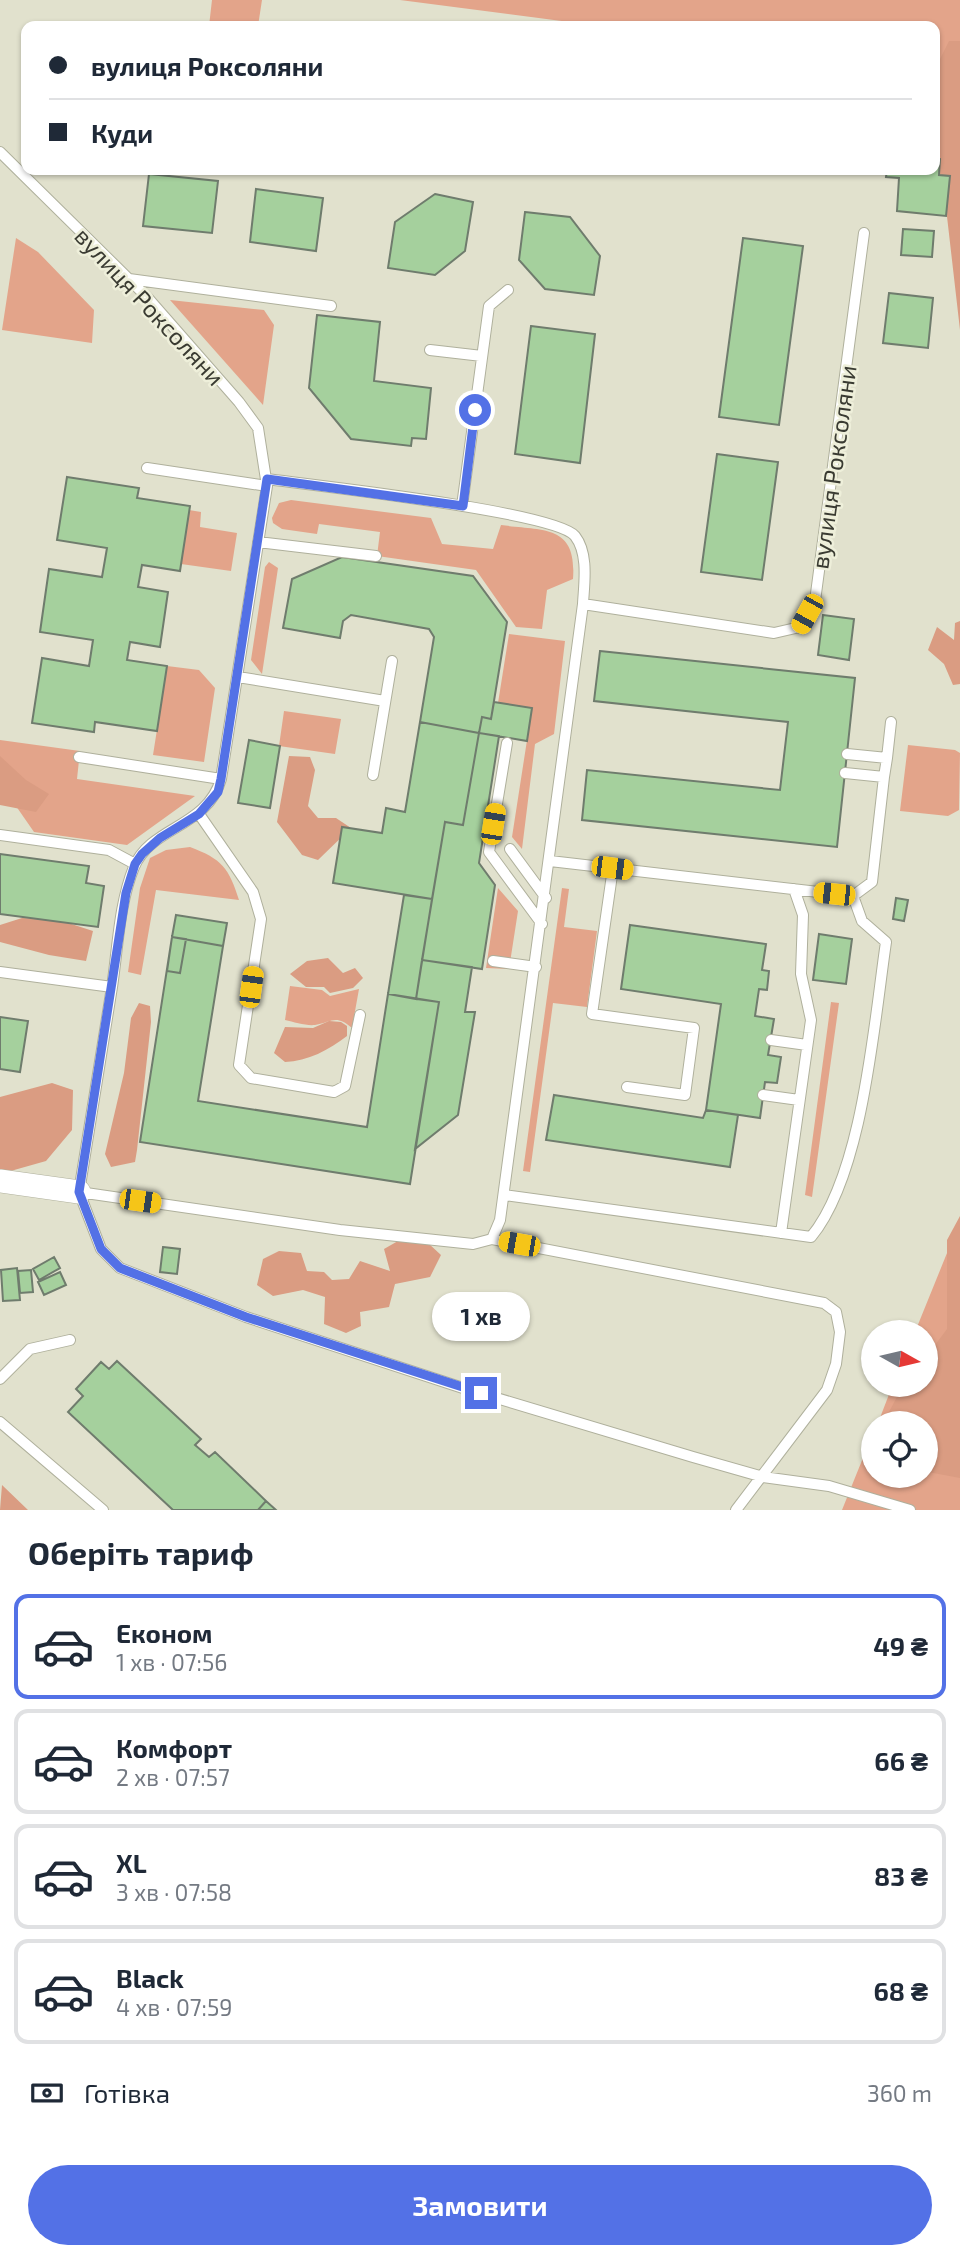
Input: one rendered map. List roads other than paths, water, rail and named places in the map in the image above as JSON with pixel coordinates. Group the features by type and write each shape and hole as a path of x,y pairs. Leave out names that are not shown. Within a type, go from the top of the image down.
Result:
{"street":[{"path":"0,1181 79,1192"}],"lane":[{"name":"вулиця Роксоляни","path":"0,152 21,173"},
{"name":"вулиця Роксоляни","path":"23,175 129,279 252,420 258,428 267,483 218,792 199,814 160,838 135,864 122,912 79,1192"},
{"name":"вулиця Роксоляни","path":"583,604 774,633 800,627 815,601 864,233"},
{"path":"129,279 331,306"},
{"path":"463,506 489,306 508,290"},
{"path":"430,350 482,356"},
{"path":"147,468 463,506 558,525 575,536 584,564 583,604 546,898 500,1220 492,1239"},
{"path":"258,542 376,556"},
{"path":"373,775 392,661"},
{"path":"238,677 386,701"},
{"path":"550,861 853,896 872,881 891,722"},
{"path":"506,743 489,852 542,924"},
{"path":"847,754 887,758"},
{"path":"79,757 221,779"},
{"path":"845,773 884,777"},
{"path":"199,814 253,892 261,919 239,1065 251,1079 334,1092 345,1086 360,1015"},
{"path":"0,835 109,850 135,864"},
{"path":"510,849 546,898"},
{"path":"612,868 592,1014 694,1028 685,1095 627,1087"},
{"path":"781,1233 811,1020 802,974 803,915 794,889"},
{"path":"503,1195 811,1237 826,1219 858,1127 886,943 862,921 853,896"},
{"path":"494,961 536,967"},
{"path":"0,972 112,987"},
{"path":"771,1040 807,1045"},
{"path":"763,1095 799,1100"},
{"path":"736,1510 761,1476 827,1390 838,1353 840,1332 836,1312 824,1303 492,1239 473,1244 340,1230 79,1192 101,1249 120,1268 246,1317 463,1388 761,1476 829,1486 910,1510"},
{"path":"0,1379 30,1349 70,1340"},
{"path":"0,1422 103,1510"}]}
